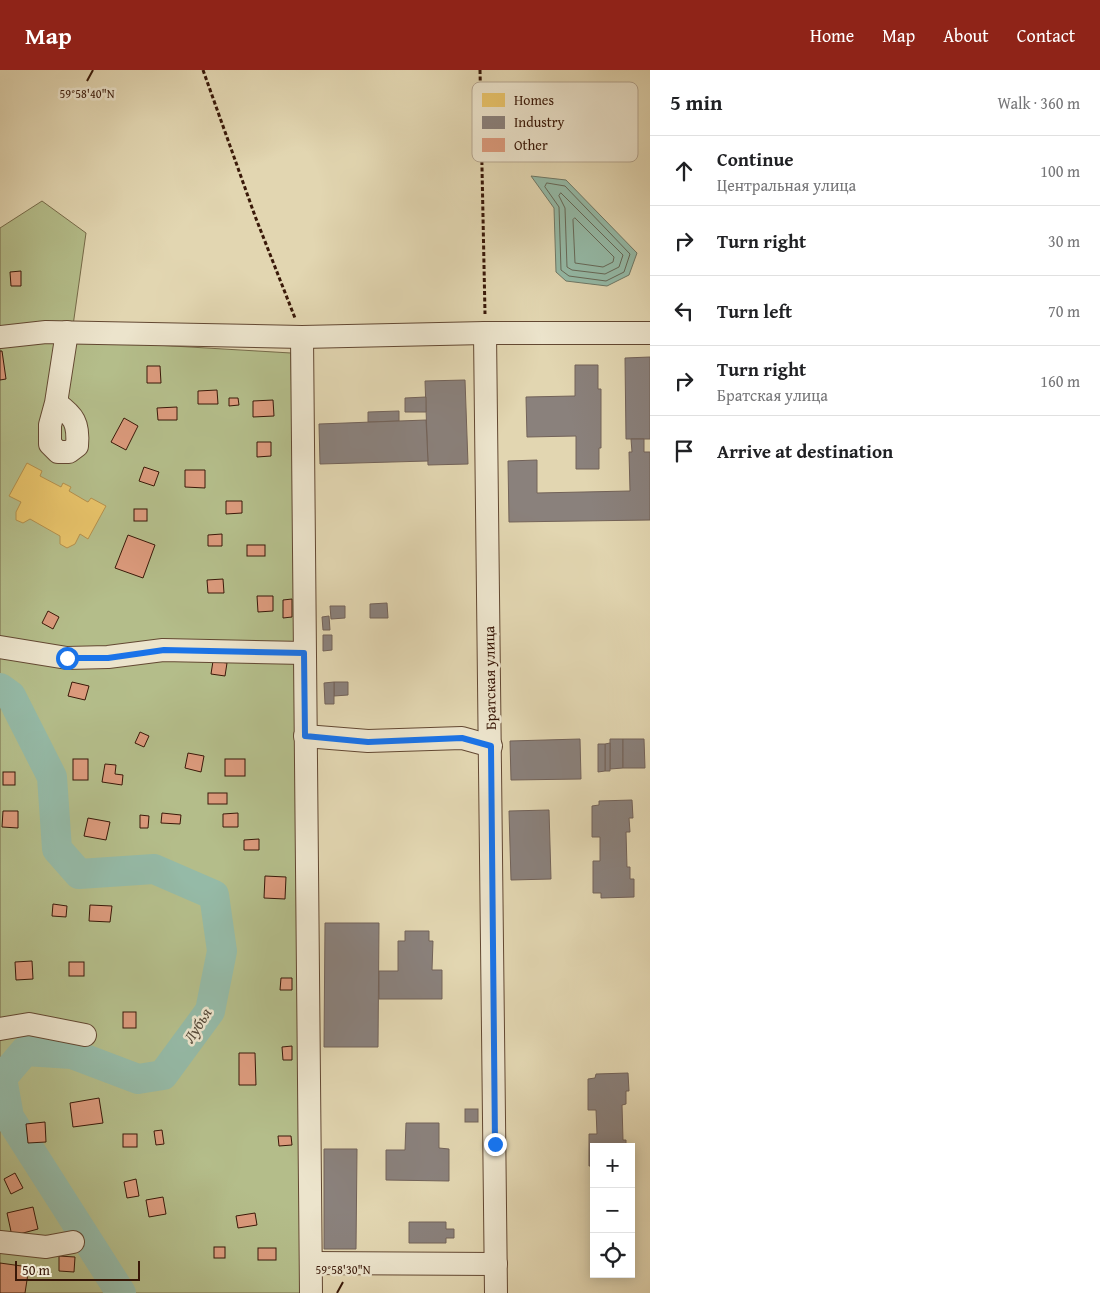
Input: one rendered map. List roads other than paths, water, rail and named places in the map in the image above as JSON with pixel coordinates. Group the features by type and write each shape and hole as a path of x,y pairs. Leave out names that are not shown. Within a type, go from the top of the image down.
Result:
{"street":[{"path":"56,403 57,332"},
{"path":"0,337 57,332 302,337 485,333 650,333"},
{"name":"Братская улица","path":"485,333 496,1293"},
{"path":"302,337 312,1293"},
{"path":"0,647 67,658 108,658 164,650 304,653"},
{"path":"305,736 368,742 462,738 491,746"},
{"path":"0,1028 29,1024 85,1035"},
{"path":"0,1242 46,1248 73,1242"},
{"path":"311,1263 496,1264"}],"water":[{"path":"531,176 566,180 637,253 629,275 607,286 566,281 556,272 554,208"}],"waterway":[{"name":"Лубья","path":"0,688 11,696 52,777 57,849 79,874 154,869 214,895 222,951 210,1011 163,1075 138,1079 72,1054 25,1051 2,1078 9,1117 121,1293"}]}
